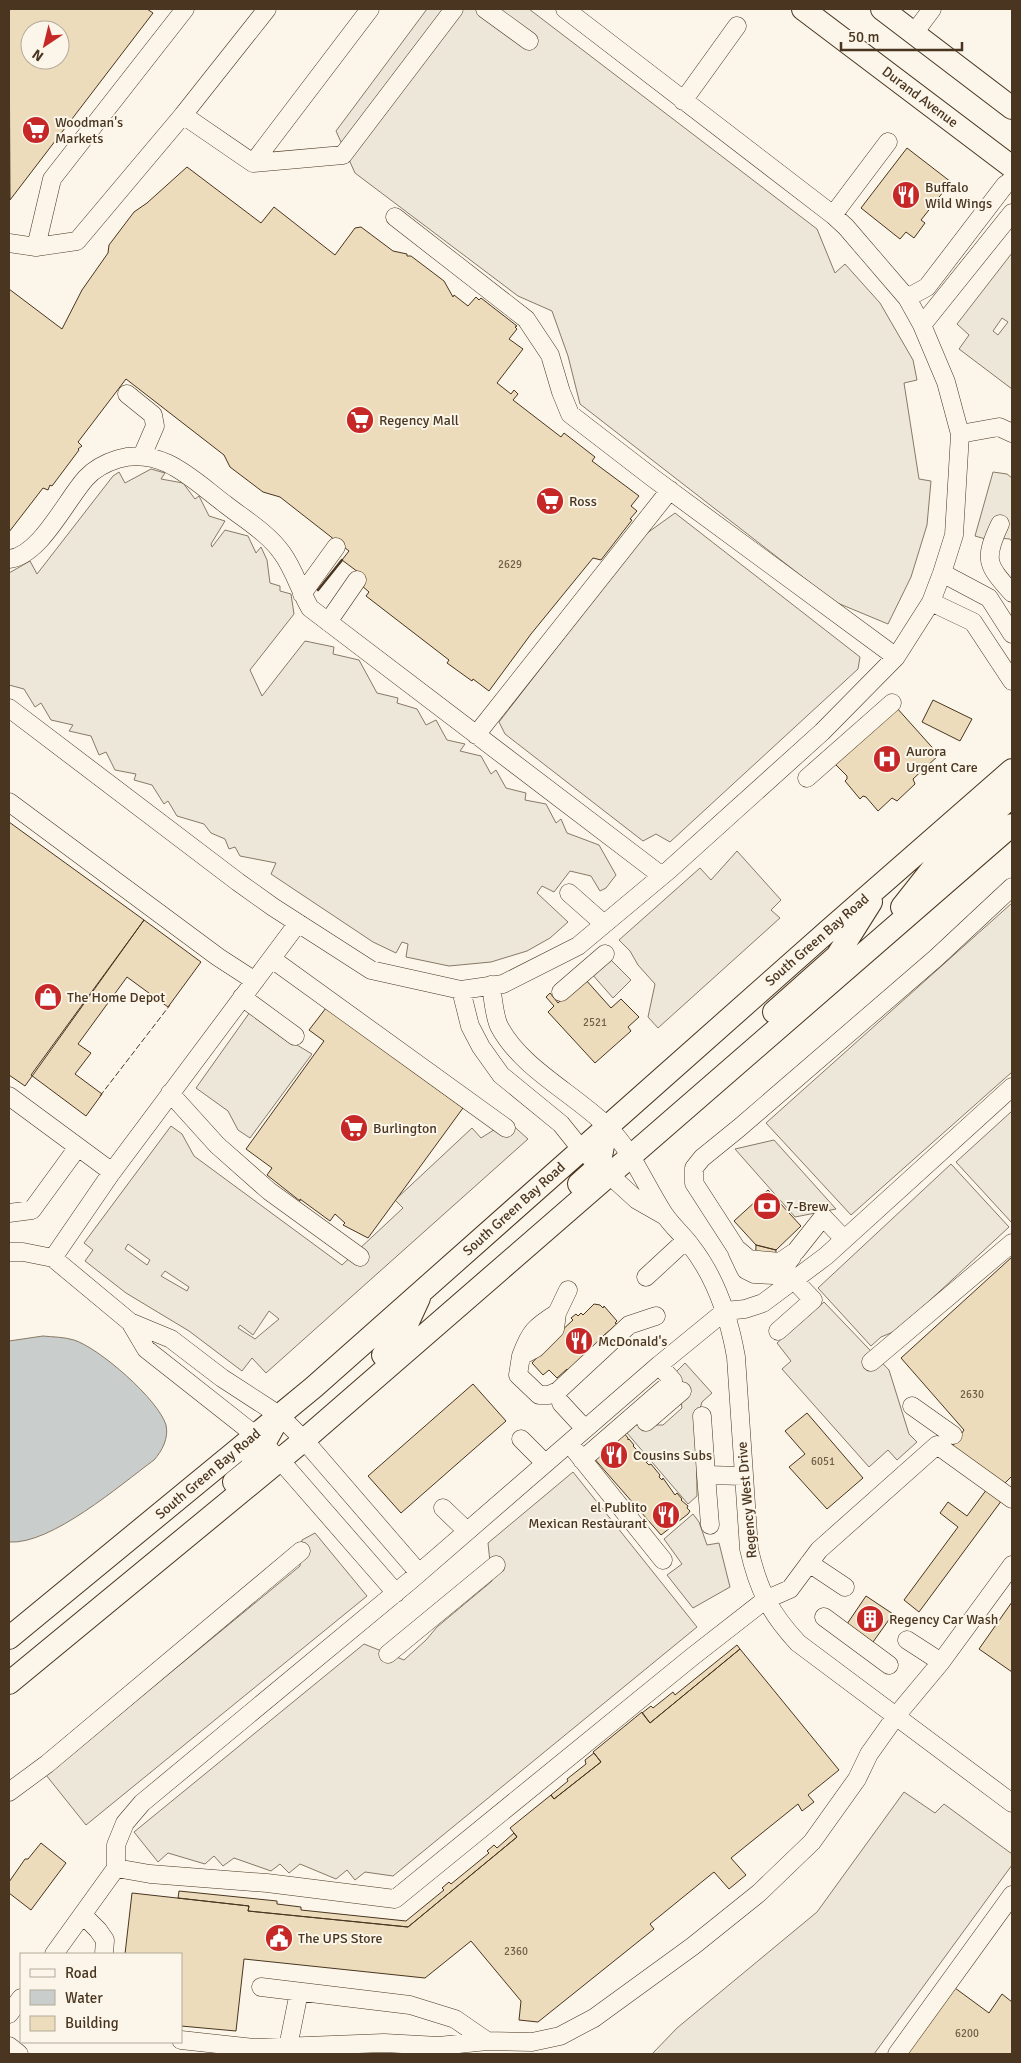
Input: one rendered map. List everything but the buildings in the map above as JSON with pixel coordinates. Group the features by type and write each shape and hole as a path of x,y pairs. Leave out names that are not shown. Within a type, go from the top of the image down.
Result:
{"main road":[{"name":"Durand Avenue","path":"803,9 1012,167"},
{"path":"882,9 1012,108"},
{"name":"South Green Bay Road","path":"9,1638 260,1440 279,1415 1012,770"},
{"path":"873,946 936,864 1012,796"},
{"path":"301,1436 416,1343 464,1285 629,1151 873,946 1012,825"},
{"path":"629,1151 640,1129 836,956 886,880"},
{"path":"604,1171 607,1126"},
{"path":"9,1683 280,1460 301,1436 402,1335 422,1290"},
{"path":"97,1611 153,1548 250,1469 260,1440"}],"street":[{"path":"36,247 52,179 185,9"},
{"path":"9,243 36,247 77,241 183,115 267,9"},
{"path":"253,163 370,9"},
{"path":"183,115 253,163 343,155 454,9"},
{"path":"485,9 529,41"},
{"path":"9,708 238,882 371,970 461,990 503,984 578,946 662,876 822,732 896,657 931,602 954,534 960,434 946,382 922,325 907,298 846,227 833,215 683,101 587,15 565,9"},
{"path":"914,33 932,9"},
{"path":"683,101 737,26"},
{"path":"833,215 864,185 888,142"},
{"path":"907,298 927,287 1005,186 1012,180"},
{"path":"922,325 1012,213"},
{"path":"396,217 526,319 550,355 570,414 896,657"},
{"path":"127,394 154,416 155,426 142,456"},
{"path":"960,434 1008,426"},
{"path":"9,559 26,552 41,538 86,478 104,463 128,456 152,457 163,460 189,476 270,539 283,554 310,608 662,876"},
{"path":"476,735 670,490"},
{"path":"1000,524 992,540 988,561 993,572 1012,594"},
{"path":"302,594 336,547"},
{"path":"942,573 988,598 1012,634"},
{"path":"328,622 357,580"},
{"path":"931,602 973,622 1012,681"},
{"path":"857,697 873,718"},
{"path":"807,778 892,703"},
{"path":"9,802 218,957 255,981"},
{"path":"844,1239 823,1217 796,1251 780,1262 748,1259 736,1248 694,1183 694,1168 702,1158 936,958 1012,887"},
{"path":"570,892 604,924"},
{"path":"53,1258 112,1172 298,923"},
{"path":"561,992 605,954"},
{"path":"272,959 506,1128"},
{"name":"Regency West Drive","path":"491,985 498,1024 512,1047 607,1126 629,1151 646,1184 666,1216 701,1259 712,1279 732,1332 736,1357 749,1549 755,1575 765,1600 780,1623 798,1643 1012,1803"},
{"name":"Regency West Drive","path":"461,990 470,1026 481,1047 501,1075 561,1124 581,1149 637,1200 666,1216"},
{"path":"242,998 295,1036"},
{"path":"55,1953 84,1916 116,1868 116,1845 124,1823 142,1804 420,1573 658,1365 725,1311 745,1309 762,1303 826,1256 1012,1088"},
{"path":"170,1094 217,1145 268,1191 360,1257"},
{"path":"9,1096 112,1172"},
{"path":"9,1213 32,1210 78,1147"},
{"path":"646,1277 686,1240"},
{"path":"871,1362 1012,1243"},
{"path":"9,1252 23,1252 53,1258 130,1322 170,1339 222,1378 279,1415 301,1436 420,1573"},
{"path":"778,1331 813,1300 794,1280"},
{"path":"568,1290 557,1313 554,1329 536,1348 521,1356 518,1375 540,1396 558,1391 629,1325 656,1316"},
{"path":"130,1322 146,1349 260,1440 280,1460 396,1593"},
{"path":"658,1365 677,1386"},
{"path":"646,1422 677,1386"},
{"path":"582,1460 677,1386"},
{"path":"562,1403 585,1429"},
{"path":"912,1406 953,1435"},
{"path":"702,1416 710,1525"},
{"path":"544,1444 524,1436 545,1464"},
{"path":"568,1443 663,1560"},
{"path":"116,1868 150,1874 267,1883 395,1899 684,1662 765,1600 790,1589 819,1550 937,1445 1012,1499"},
{"path":"706,1475 744,1476"},
{"path":"443,1508 467,1531"},
{"path":"9,1792 47,1764 301,1552"},
{"path":"809,1563 845,1587"},
{"path":"388,1654 496,1565"},
{"path":"182,2040 254,2048 384,2043 439,2046 487,2041 532,2042 560,2036 594,2018 693,1946 759,1893 812,1842 857,1779 869,1754 896,1716 941,1662 1012,1565"},
{"path":"824,1618 889,1665"},
{"path":"907,1640 941,1662"},
{"path":"897,2054 1012,1895"},
{"path":"84,1916 105,1940 104,1953"},
{"path":"261,1987 410,2005 455,2018 487,2041"},
{"path":"288,2047 299,1992"},
{"path":"9,2014 20,1999"},
{"path":"9,2046 19,2054"}],"shaded area":[{"path":"427,9 529,9 817,229 835,273 845,264 880,303 913,360 917,380 904,383 919,479 931,481 927,525 911,577 888,624 835,602 580,404 568,356 552,311 518,296 355,173 336,131"},
{"path":"1012,253 1012,389 959,349 969,335 957,324","holes":["1002,318 1008,322 998,335 993,331"]},
{"path":"151,469 165,473 161,479 183,483 195,499 199,496 209,516 225,521 211,544 212,547 225,530 248,536 256,553 261,547 267,560 270,583 280,586 280,591 291,594 294,614 250,670 262,696 305,641 334,647 333,654 359,660 377,693 398,698 397,703 417,709 426,725 436,720 447,740 465,744 460,751 481,756 491,774 496,770 506,788 526,793 525,800 546,804 556,823 561,819 567,833 599,845 616,875 606,888 600,891 591,876 570,871 554,892 542,886 537,893 568,922 550,938 527,951 491,962 449,966 406,957 408,944 402,942 396,953 373,942 271,874 276,863 240,856 235,847 229,849 225,839 211,833 204,824 177,816 168,801 164,804 152,785 134,780 136,774 115,770 106,752 99,755 91,736 69,731 73,725 51,720 41,703 35,707 24,689 9,685 9,573 30,561 37,574 113,476 119,472 125,483"},
{"path":"993,472 1007,474 1012,478 1012,542 1010,539 998,538 996,542 975,536"},
{"path":"675,513 860,657 858,669 670,842 656,834 643,841 505,734 499,722 643,536"},
{"path":"737,851 781,900 771,910 780,918 658,1028 648,1017 655,984 638,965 630,951 619,940 700,868 711,880"},
{"path":"1012,903 1012,1072 851,1215 766,1123"},
{"path":"609,958 631,980 613,998 591,973"},
{"path":"250,1012 282,1036 312,1054 250,1138 238,1130 228,1111 196,1088"},
{"path":"1012,1111 1012,1223 956,1162"},
{"path":"508,1121 528,1139 266,1373 252,1358 242,1371 189,1331 126,1293 85,1261 93,1250 84,1243 171,1126 182,1134 194,1156 342,1265 403,1208 395,1200 472,1128 481,1138","holes":["128,1244 150,1260 147,1265 125,1249","165,1271 189,1287 187,1291 161,1276","269,1311 279,1319 255,1339 238,1328 240,1325 253,1335"]},
{"path":"774,1140 836,1209 795,1217 735,1149"},
{"path":"951,1164 1009,1227 898,1330 881,1337 871,1346 818,1288"},
{"path":"824,1302 889,1370 909,1434 917,1442 897,1460 888,1450 869,1467 782,1369 791,1361 777,1343"},
{"path":"685,1363 712,1393 702,1402 696,1422 697,1496 688,1504 627,1433 636,1425 663,1425 682,1408 676,1372"},
{"path":"573,1472 697,1627 393,1876 365,1872 355,1880 347,1870 336,1879 300,1864 289,1873 280,1864 271,1871 234,1858 223,1866 214,1856 205,1864 168,1853 158,1862 134,1832 364,1644 404,1660 437,1627 492,1581 488,1543"},
{"path":"693,1514 699,1522 707,1545 719,1543 730,1587 693,1608 667,1575 682,1564 664,1539"},
{"path":"315,1533 367,1596 86,1825 46,1775 300,1566 302,1540"},
{"path":"904,1792 935,1813 944,1804 1012,1854 1012,1865 874,2054 652,2054 677,2028 817,1912"}],"water":[{"path":"43,1336 74,1340 98,1353 112,1364 152,1402 166,1425 167,1435 160,1453 154,1460 85,1512 45,1534 26,1540 9,1542 9,1341"}],"fence":[{"path":"100,1096 170,1005"}],"wall":[{"path":"318,590 342,560"}],"place":[{"name":"Woodman's Markets","path":"36,130"},
{"name":"Buffalo Wild Wings","path":"906,195"},
{"name":"Regency Mall","path":"360,420"},
{"name":"Ross","path":"550,501"},
{"name":"Aurora Urgent Care","path":"887,759"},
{"name":"The Home Depot","path":"48,997"},
{"name":"Burlington","path":"354,1128"},
{"name":"7-Brew","path":"767,1206"},
{"name":"McDonald's","path":"579,1341"},
{"name":"Cousins Subs","path":"614,1455"},
{"name":"el Publito Mexican Restaurant","path":"666,1515"},
{"name":"Regency Car Wash","path":"870,1619"},
{"name":"The UPS Store","path":"279,1938"}]}
